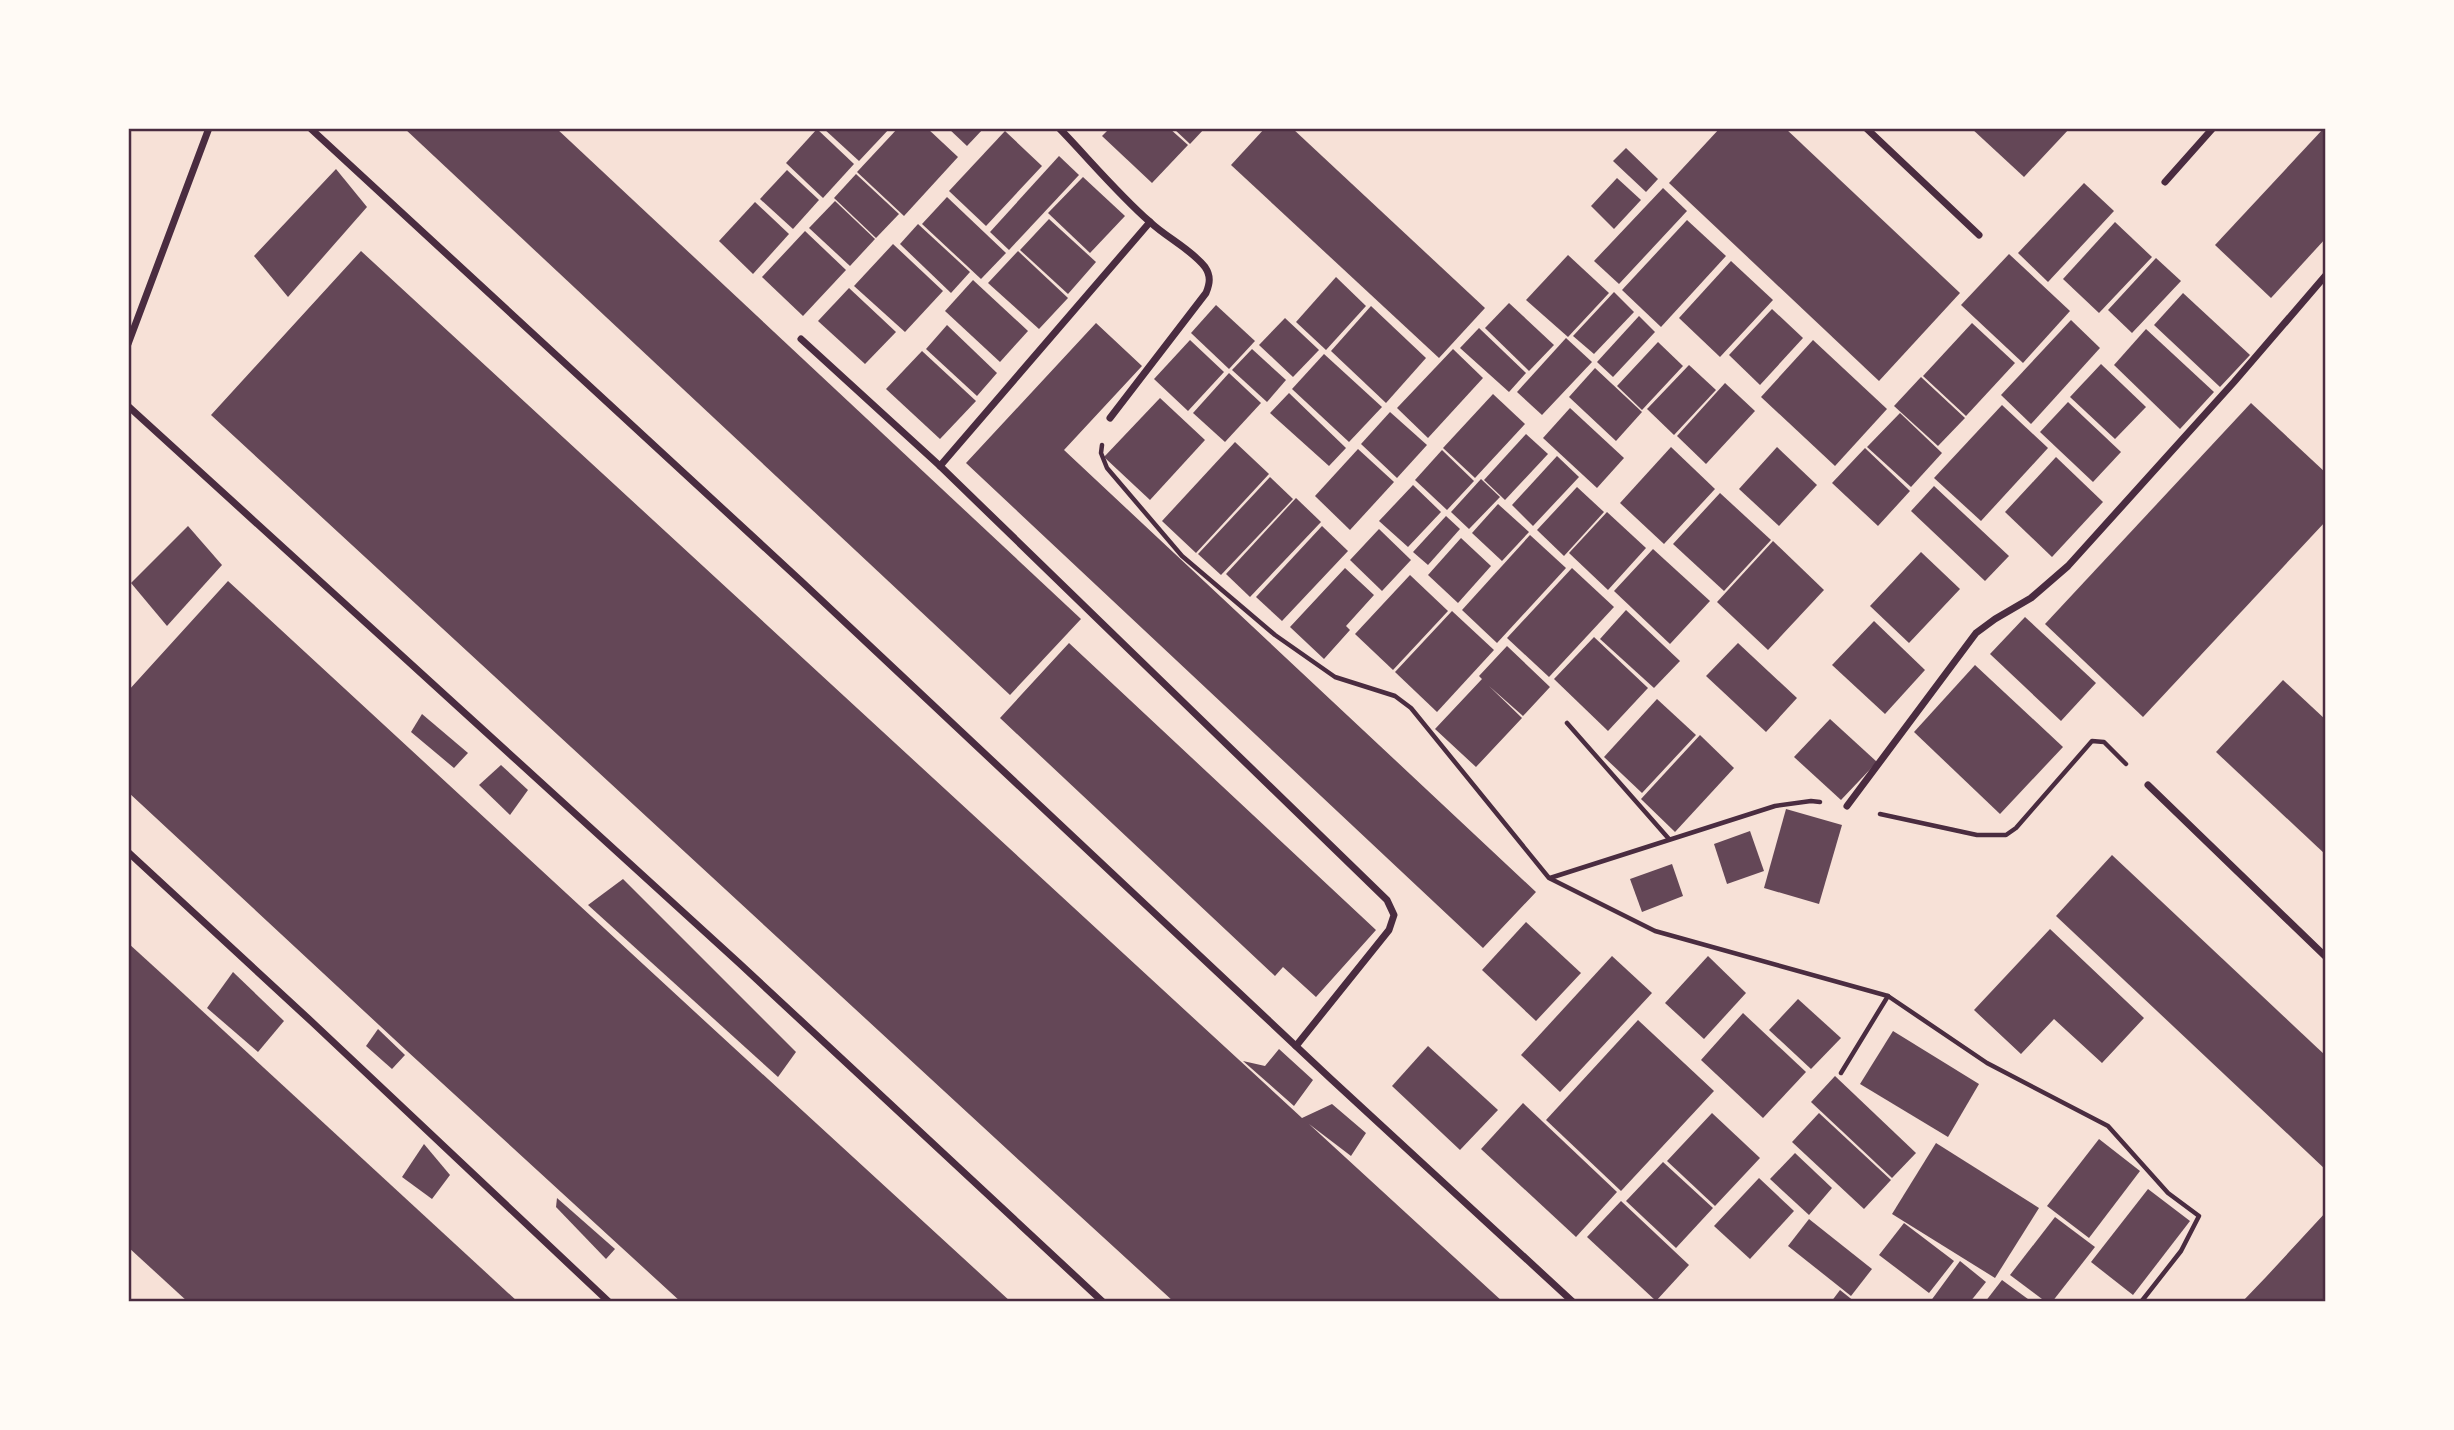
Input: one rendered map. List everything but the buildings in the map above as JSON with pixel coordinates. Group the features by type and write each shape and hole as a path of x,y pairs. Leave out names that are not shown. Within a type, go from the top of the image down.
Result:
{"street":[{"path":"128,344 209,128"},
{"path":"310,128 791,572 1573,1302"},
{"path":"1059,128 1150,222 1204,267 1210,276 1206,293 1110,418"},
{"path":"1866,128 1979,235"},
{"path":"2165,182 2213,128"},
{"path":"940,466 1150,222"},
{"path":"1847,806 1976,633 2031,598 2068,566 2234,382 2326,275"},
{"path":"801,339 940,466 1387,900 1394,915 1389,930 1296,1046"},
{"path":"128,406 739,963 1103,1302"},
{"path":"2148,785 2326,957"},
{"path":"128,852 312,1021 609,1302"}],"path":[{"path":"1110,418 1101,453 1107,468 1182,556 1275,635 1323,670 1335,677 1395,696 1411,708 1549,878 1655,931 1888,996 1987,1063 2108,1126 2168,1193 2199,1216 2181,1251 2141,1302"},
{"path":"1567,723 1669,839"},
{"path":"1549,878 1775,806 1811,801 1847,806 1977,835 2006,835 2016,828 2092,741 2098,740 2104,742 2148,785"},
{"path":"1841,1073 1888,996"}]}
